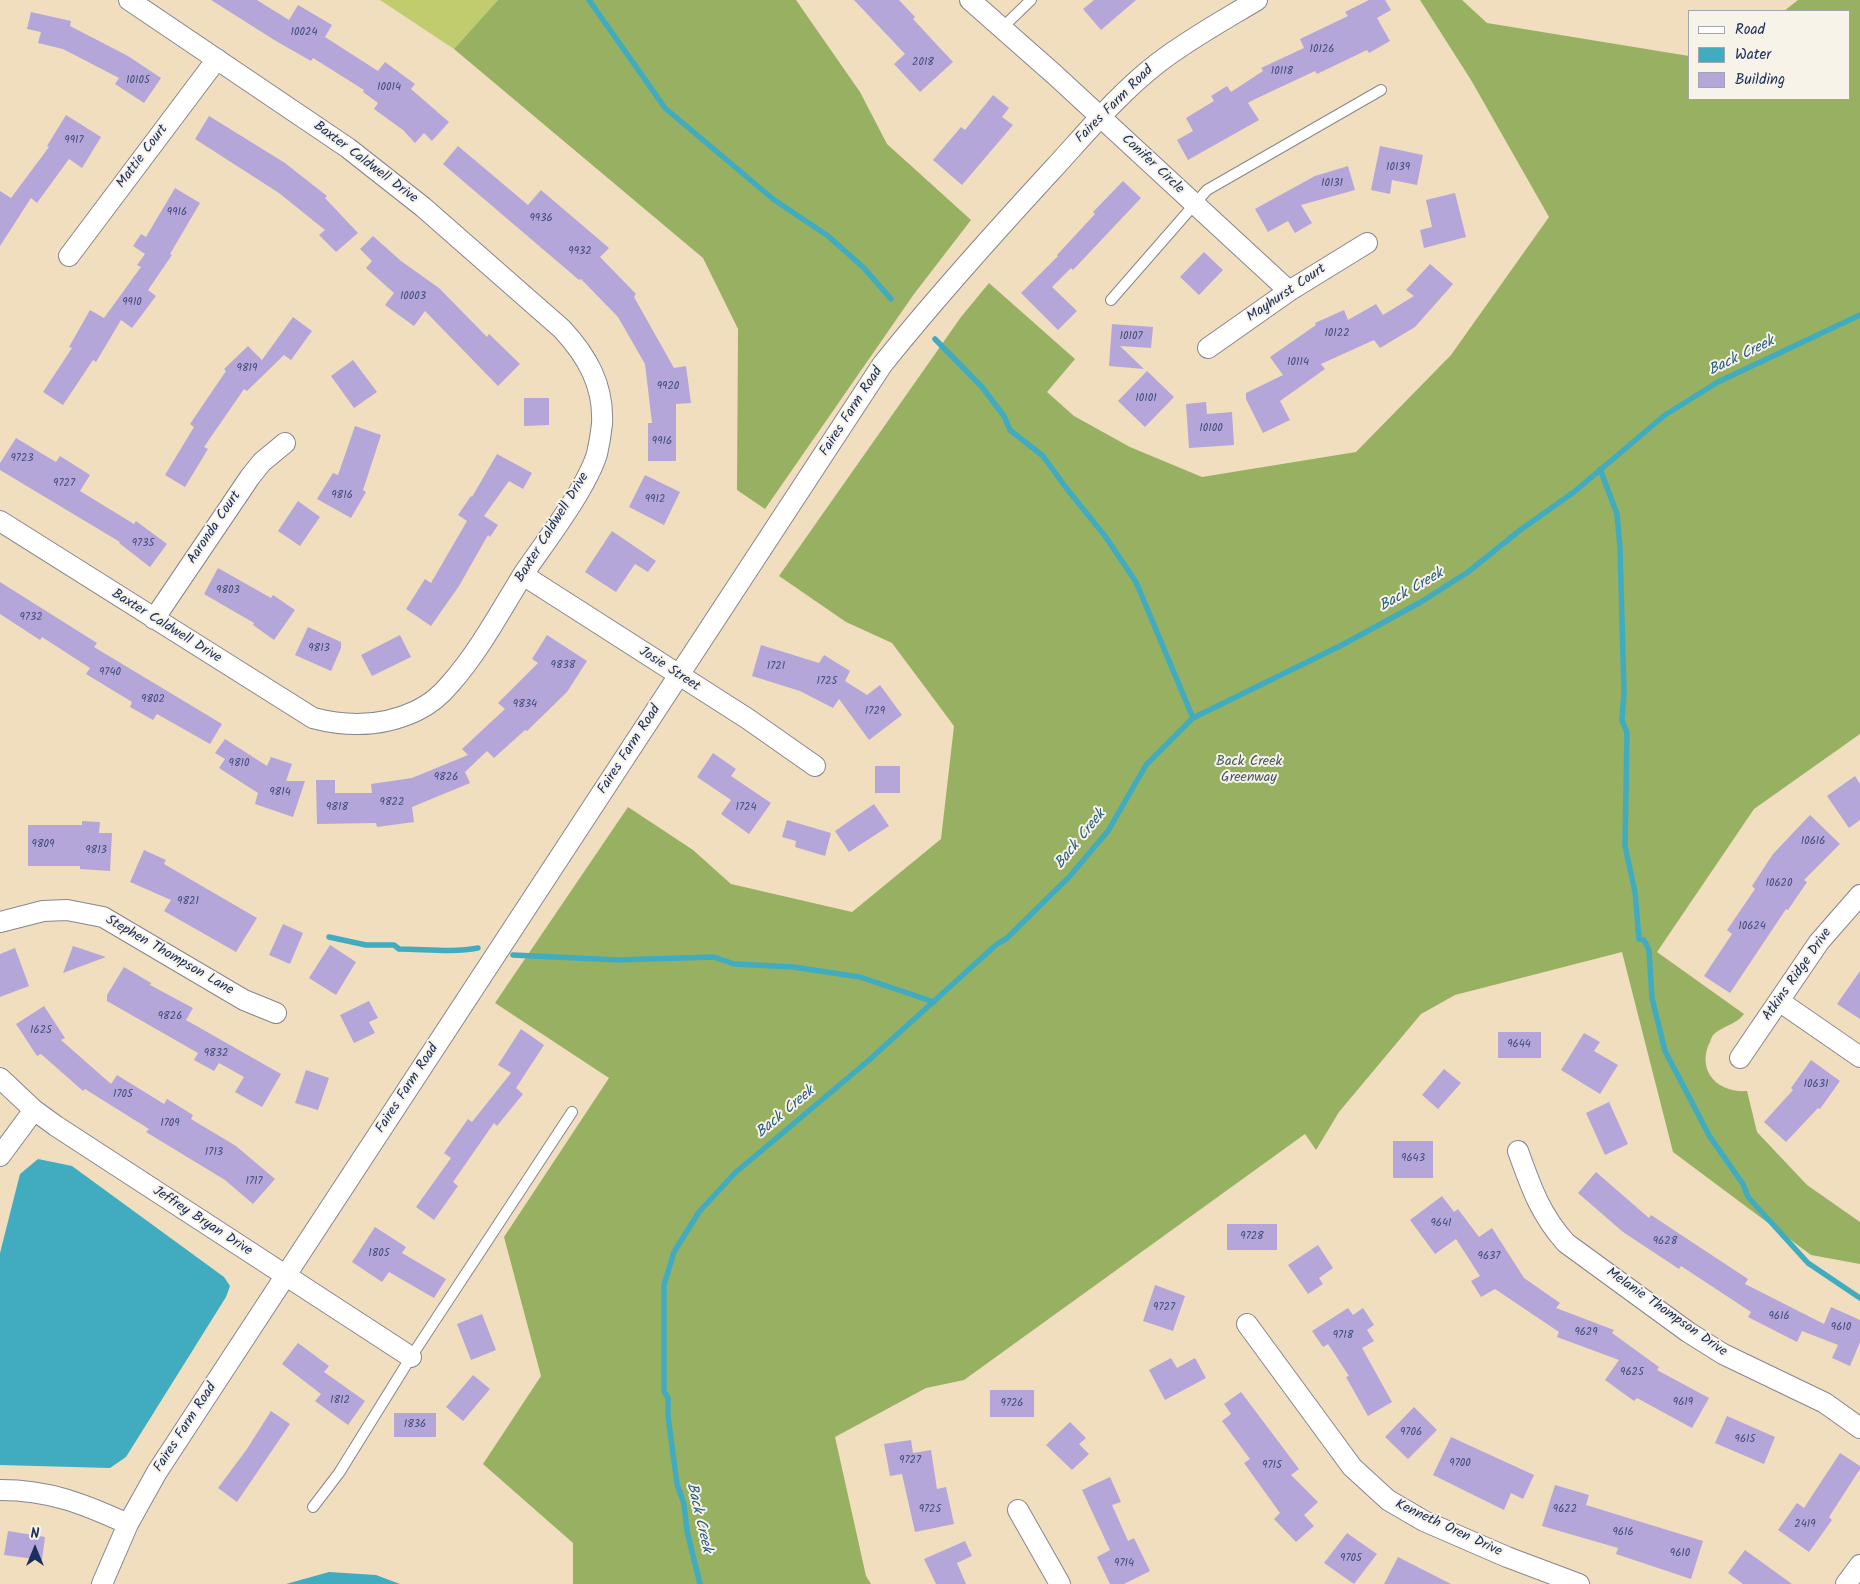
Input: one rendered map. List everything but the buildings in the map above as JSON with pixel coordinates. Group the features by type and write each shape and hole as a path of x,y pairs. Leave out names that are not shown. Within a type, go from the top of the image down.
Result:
{"street":[{"name":"Baxter Caldwell Drive","path":"0,521 312,718 335,724 364,725 416,711 435,699 462,669 584,482 597,454 602,423 600,397 593,372 582,350 530,300 422,207 348,148 129,0"},
{"name":"Conifer Circle","path":"970,0 1289,291"},
{"name":"Faires Farm Road","path":"102,1584 128,1524 157,1472 882,365 928,307 982,245 1100,117 1158,63 1190,40 1257,0"},
{"name":"Mattie Court","path":"69,256 217,58"},
{"name":"Mayhurst Court","path":"1208,348 1289,291 1367,243"},
{"name":"Aaronda Court","path":"154,620 250,476 262,462 285,443"},
{"name":"Josie Street","path":"523,575 678,676 748,719 815,766"},
{"name":"Atkins Ridge Drive","path":"1740,1058 1819,942 1860,895"},
{"name":"Stephen Thompson Lane","path":"0,922 43,911 67,910 103,917 244,1000 276,1013"},
{"path":"1779,1001 1860,1056"},
{"name":"Jeffrey Bryan Drive","path":"0,1078 34,1110 286,1277 411,1357"},
{"path":"0,1156 34,1110"},
{"name":"Melanie Thompson Drive","path":"1518,1151 1537,1204 1550,1225 1566,1243 1688,1332 1723,1354 1825,1403 1860,1428"},
{"name":"Kenneth Oren Drive","path":"1247,1324 1352,1468 1388,1500 1424,1520 1482,1546 1580,1584"},
{"path":"0,1490 48,1493 79,1502 128,1524"},
{"path":"1018,1510 1060,1584"},
{"path":"1846,1584 1860,1564"}],"lane":[{"path":"1001,29 1031,0"},
{"path":"1111,300 1207,190 1381,90"},
{"path":"312,1507 339,1473 411,1357 572,1112"}],"green space":[{"path":"380,0 498,0 454,49"},
{"path":"498,0 796,0 860,92 887,144 971,220 914,294 765,509 737,490 738,329 703,258 454,49"},
{"name":"Back Creek Greenway","path":"1420,0 1462,0 1487,23 1688,56 1688,100 1850,100 1850,10 1785,10 1798,0 1860,0 1860,734 1754,809 1657,952 1744,1014 1737,1021 1713,1035 1706,1056 1706,1065 1709,1073 1714,1080 1728,1089 1747,1091 1757,1132 1807,1185 1860,1222 1860,1264 1811,1255 1673,1152 1622,952 1455,995 1421,1014 1339,1112 1316,1150 1305,1134 964,1380 926,1388 835,1437 866,1576 871,1584 573,1584 573,1543 483,1464 541,1376 504,1237 609,1078 495,1003 628,807 693,850 731,884 852,912 941,839 954,726 892,643 846,622 779,576 961,317 989,283 1075,359 1047,392 1074,416 1130,447 1202,477 1356,452 1451,355 1549,217 1471,80"}],"water":[{"path":"38,1159 72,1166 224,1277 230,1286 226,1297 126,1457 110,1468 0,1465 0,1253 20,1174"},
{"path":"329,1572 376,1575 400,1584 286,1584"}],"waterway":[{"path":"589,0 665,108 773,199 828,236 863,267 891,299"},
{"name":"Back Creek","path":"700,1584 687,1531 684,1504 677,1484 668,1416 668,1398 664,1391 664,1285 674,1252 699,1212 735,1173 868,1061 997,944 1006,939 1069,877 1108,831 1146,765 1193,718 1342,645 1421,602 1468,572 1519,531 1574,492 1665,415 1718,382 1860,315"},
{"path":"935,339 982,387 1004,416 1010,430 1043,456 1105,536 1136,582 1193,718"},
{"path":"1600,469 1617,514 1620,547 1624,693 1622,720 1627,733 1625,846 1635,892 1639,939 1644,940 1649,950 1652,998 1665,1051 1710,1137 1743,1184 1748,1197 1808,1263 1860,1298"},
{"path":"329,937 366,945 394,945 399,949 448,951 478,948"},
{"path":"513,955 618,960 714,957 734,964 793,967 860,977 934,1002"}]}
